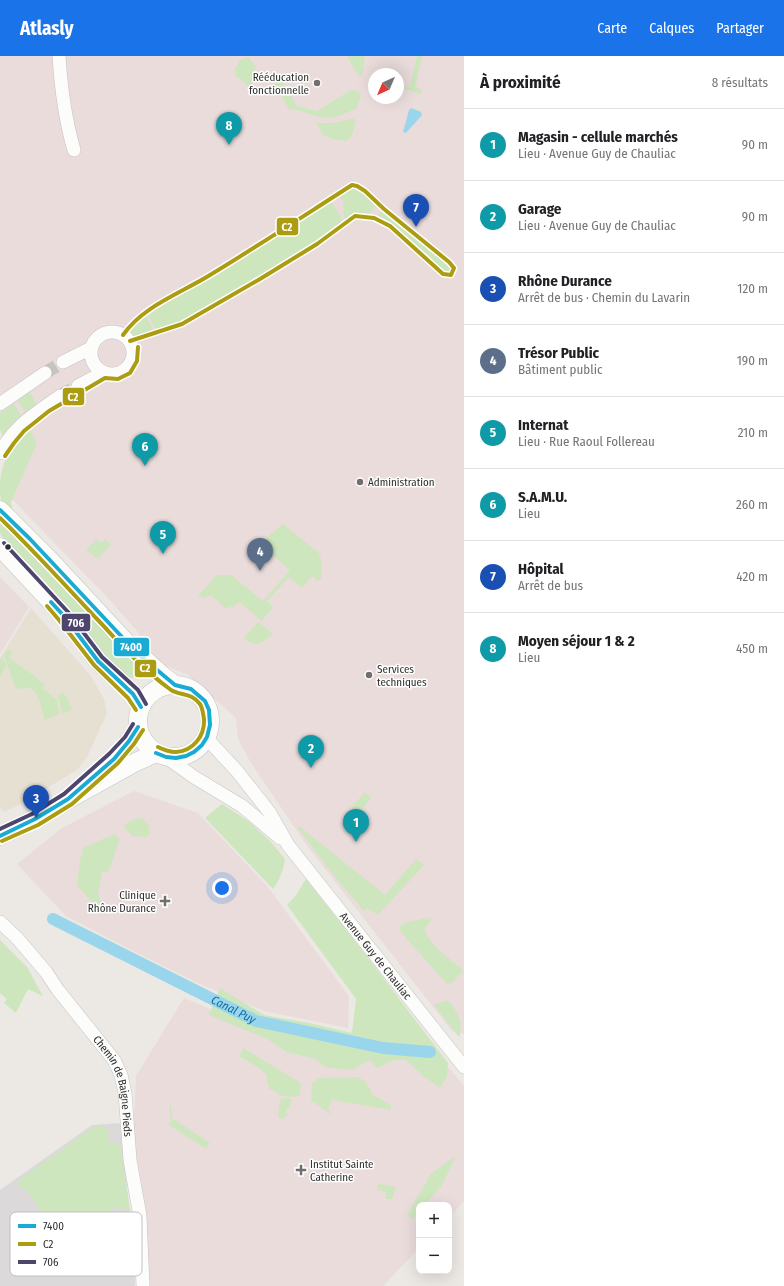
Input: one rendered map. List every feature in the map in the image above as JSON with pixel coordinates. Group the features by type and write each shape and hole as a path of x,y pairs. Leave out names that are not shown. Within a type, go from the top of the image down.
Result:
{"street":[{"path":"59,56 61,89 74,150"},
{"path":"110,331 118,332 129,341 132,347 133,356 130,364 124,370 111,374 104,372 97,368 93,362 90,355 91,348 97,337 102,334 110,331"},
{"path":"63,362 91,348"},
{"path":"78,386 104,372"},
{"path":"0,404 45,373"},
{"path":"0,453 15,430 60,396"},
{"path":"0,510 49,558 124,640 163,676 175,685 191,689 205,701 210,718 207,737 198,748 186,756 176,758 161,755 148,746 138,727 139,713 145,700 158,688 175,685"},
{"path":"0,547 64,616 98,662 133,694 141,707"},
{"path":"68,799 125,747 138,727"},
{"name":"Avenue Guy de Chauliac","path":"207,737 237,771 265,807 288,845 460,1062"},
{"path":"0,836 136,762 161,755"},
{"name":"Avenue Guy de Chauliac","path":"161,755 242,806 288,845"},
{"name":"Chemin de Baigne Pieds","path":"0,922 33,956 114,1060 122,1075 125,1092 130,1160 139,1212"},
{"name":"Chemin de Baigne Pieds","path":"142,1263 143,1286"}],"shaded area":[{"path":"0,56 464,56 464,1034 452,1031 308,847 251,763 238,739 236,718 188,675 160,663 137,631 106,596 9,496 15,443 0,413"},
{"path":"0,577 29,607 0,654"},
{"path":"31,608 90,675 104,699 107,713 87,757 77,770 17,806 4,812 0,808 0,658"},
{"name":"Clinique Rhône Durance","path":"134,791 198,813 267,886 349,996 348,1028 264,1011 198,983 141,955 66,916 17,864 62,828"},
{"name":"Institut Sainte Catherine","path":"184,998 283,1040 438,1055 464,1086 464,1201 452,1214 452,1202 416,1202 416,1251 383,1286 148,1286 142,1228 142,1212 140,1212 133,1140 136,1076"},
{"path":"120,1123 130,1212 10,1212 10,1276 134,1276 135,1286 0,1286 0,1190 92,1125"}],"green space":[{"path":"347,56 365,56 362,76 358,76"},
{"path":"417,56 422,56 415,87 422,90 421,94 404,89 404,86 410,87"},
{"path":"249,57 256,68 254,71 259,79 247,86 241,79 235,76 236,71 234,70 240,60"},
{"path":"280,78 297,106 317,111 351,90 359,92 361,95 357,108 330,118 320,117 289,109 273,82"},
{"path":"355,119 356,121 351,137 341,141 323,135 316,122 330,123"},
{"path":"357,185 366,188 372,194 375,202 374,207 372,211 345,226 343,201 337,192"},
{"path":"330,203 333,204 341,217 341,224 336,228 337,231 182,325 158,333 148,315"},
{"path":"385,211 451,265 453,268 451,275 445,278 440,276 388,228 370,219"},
{"path":"143,311 155,333 138,340 127,328 131,321"},
{"path":"30,392 37,406 26,414 18,401 22,396"},
{"path":"14,404 22,417 3,437 0,430 0,413"},
{"path":"29,428 37,443 11,502 12,508 16,515 2,503 0,494 2,470 4,462 12,447"},
{"path":"0,521 144,668 128,681 11,550 0,533"},
{"path":"283,524 319,553 321,559 322,577 318,581 312,576 302,588 289,577 267,601 273,607 262,621 239,602 232,608 230,606 226,609 211,595 205,598 198,596 217,575 231,575 263,601 290,570 259,544"},
{"path":"96,539 102,543 105,539 111,544 98,559 86,550"},
{"path":"258,622 273,634 266,640 255,644 244,638"},
{"path":"8,650 12,652 9,658 36,677 45,685 43,688 57,700 59,714 45,720 40,701 35,693 29,688 16,689 4,656"},
{"path":"2,657 6,666 0,677 0,661"},
{"path":"63,692 72,710 62,714 59,699 57,697"},
{"path":"365,792 371,798 359,813 352,807"},
{"path":"222,804 248,821 270,841 285,859 281,875 273,889 205,818"},
{"path":"137,818 143,819 149,825 149,835 146,837 132,836 124,827 124,825"},
{"path":"299,826 385,895 416,859 424,865 378,915 367,908 364,911 331,872 298,828"},
{"path":"114,834 120,838 109,871 102,872 98,893 103,910 91,901 77,885 80,861 83,848"},
{"path":"306,879 448,1063 447,1077 440,1088 423,1076 405,1059 391,1061 377,1068 369,1060 352,1070 325,1067 314,1058 288,1053 267,1039 209,1015 220,988 264,1015 352,1033 356,999 287,905 296,895"},
{"path":"433,917 425,929 427,935 435,946 463,970 452,983 447,984 399,929 400,926 406,922"},
{"path":"0,940 27,967 43,996 28,989 16,1013 4,1003 7,999 0,993"},
{"path":"448,1000 459,1017 461,1027 459,1037 434,1005"},
{"path":"243,1048 301,1083 300,1095 297,1097 280,1096 276,1092 269,1089 267,1075 259,1068 239,1056"},
{"path":"358,1077 366,1082 373,1095 391,1105 391,1110 332,1100 328,1109 331,1115 311,1100 312,1083 319,1078"},
{"path":"284,1098 291,1099 291,1104 286,1111 287,1116 282,1119 278,1117 280,1100"},
{"path":"169,1106 171,1106 172,1118 210,1143 206,1149 166,1123 171,1122"},
{"path":"94,1126 108,1127 109,1144 120,1144 130,1211 114,1207 111,1212 41,1212 28,1192 18,1185 19,1180"},
{"path":"454,1157 455,1158 442,1185 428,1202 416,1202 416,1214 412,1219 407,1215 431,1174"},
{"path":"378,1184 396,1187 392,1199 386,1199 386,1192 377,1190"}],"water":[{"path":"411,108 421,112 422,115 406,133 403,132 409,110"}],"waterway":[{"name":"Canal Puy","path":"53,919 256,1021 383,1048 430,1052"}],"tunnel":[{"path":"45,373 63,362"},
{"path":"60,396 78,386"}],"transit line":[{"name":"C2","path":"123,335 131,325 152,308 199,282 352,185 365,191 384,209 449,262 454,268 451,275 443,274 390,226 374,218 355,216 317,244 182,324 130,341"},
{"name":"C2","path":"5,456 24,431 49,411 105,378 118,379 130,373 137,361 138,347"},
{"name":"7400","path":"0,510 30,539 138,654 175,685 191,689 205,701 209,710 210,725 207,737 202,745 194,752 186,756 176,758 166,757 156,753"},
{"name":"C2","path":"0,518 142,666 171,690 190,696 197,700 200,704 203,713 204,725 197,742 188,749 176,752 167,751 158,747"},
{"name":"706","path":"4,543 68,612 102,657 138,690 146,704"},
{"name":"7400","path":"51,602 64,616 98,661 133,694 141,707"},
{"name":"C2","path":"47,606 94,665 128,698 136,710"},
{"name":"706","path":"0,829 32,814 64,794 109,754 125,737 133,724"},
{"name":"7400","path":"0,836 35,819 68,799 114,759 138,727"},
{"name":"C2","path":"2,841 38,825 72,804 118,763 134,744 143,730"}],"place":[{"name":"Rééducation fonctionnelle","path":"317,83"},
{"name":"Moyen séjour 1 & 2","path":"229,145"},
{"name":"Hôpital","path":"416,227"},
{"name":"S.A.M.U.","path":"145,466"},
{"name":"Administration","path":"360,482"},
{"name":"Internat","path":"163,554"},
{"name":"Trésor Public","path":"260,571"},
{"name":"Services techniques","path":"369,675"},
{"name":"Garage","path":"311,768"},
{"name":"Rhône Durance","path":"36,818"},
{"name":"Magasin - cellule marchés","path":"356,842"},
{"name":"Clinique Rhône Durance","path":"165,901"},
{"name":"Institut Sainte Catherine","path":"301,1170"}]}
